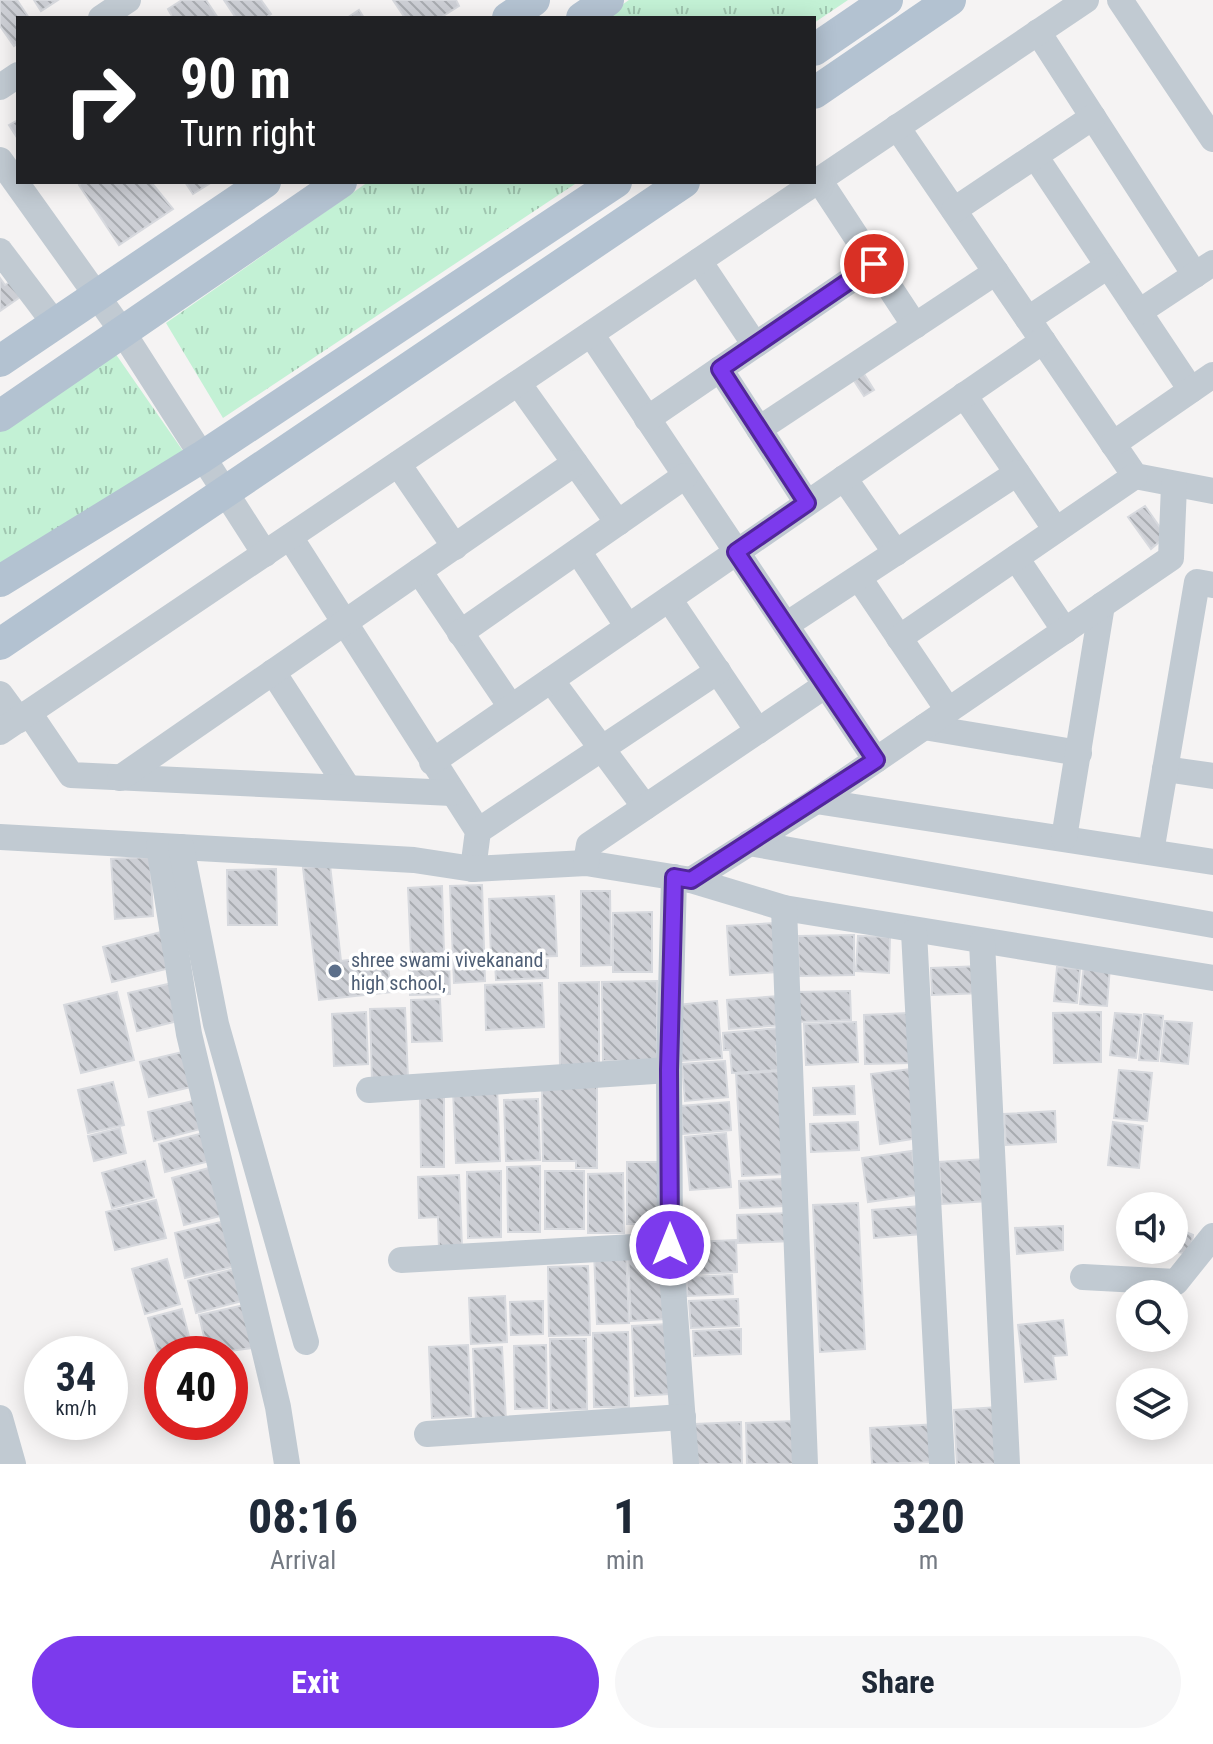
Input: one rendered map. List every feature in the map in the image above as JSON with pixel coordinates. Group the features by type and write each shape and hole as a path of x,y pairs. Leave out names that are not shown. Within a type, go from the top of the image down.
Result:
{"main road":[{"path":"585,16 608,0"},
{"path":"816,49 887,0"},
{"path":"816,92 950,0"},
{"path":"0,361 262,184"},
{"path":"0,416 338,184"},
{"path":"0,581 202,457 613,184"},
{"path":"0,644 681,184"}],"street":[{"path":"104,16 128,0"},
{"path":"816,182 1086,0"},
{"path":"1120,0 1213,139"},
{"path":"1038,32 1093,117 1204,269 1139,312"},
{"path":"954,210 1093,117"},
{"path":"897,127 1135,476 1174,486 1210,488"},
{"path":"1035,156 1191,390"},
{"path":"0,160 16,182"},
{"path":"819,180 915,326"},
{"path":"17,184 122,331 265,554"},
{"path":"16,721 813,184"},
{"path":"0,251 55,324"},
{"path":"699,261 755,345"},
{"path":"647,419 874,264"},
{"path":"1028,319 1108,266"},
{"path":"759,429 996,272"},
{"path":"591,334 876,760"},
{"path":"432,762 1043,341"},
{"path":"720,369 807,503"},
{"path":"1113,444 1213,375"},
{"path":"518,383 618,523"},
{"path":"964,395 1056,530"},
{"path":"120,778 575,463"},
{"path":"398,464 455,547"},
{"path":"786,625 1017,473"},
{"path":"460,633 685,476"},
{"path":"899,638 1135,476"},
{"path":"844,478 896,553"},
{"path":"683,878 749,843 816,801 1171,558 1174,486"},
{"path":"290,537 478,831 473,869"},
{"path":"578,551 628,627"},
{"path":"1016,558 1065,631"},
{"path":"419,571 511,707"},
{"path":"859,578 948,710"},
{"path":"1151,852 1197,582 1213,585"},
{"path":"669,599 758,731"},
{"path":"1064,838 1102,605"},
{"path":"478,831 718,671"},
{"path":"273,672 348,788"},
{"path":"551,680 645,807"},
{"path":"586,863 589,845 826,685"},
{"path":"0,694 16,721 71,775 452,793"},
{"path":"924,727 1079,753"},
{"path":"1165,769 1213,776"},
{"path":"816,801 1213,862"},
{"path":"0,837 414,860 473,869 586,863 683,878 784,908 914,932 1213,978"},
{"path":"749,843 1213,925"},
{"path":"170,847 216,1024 306,1342"},
{"path":"170,847 189,1034 278,1407 287,1464"},
{"path":"683,878 669,1070 670,1245 686,1464"},
{"path":"784,908 805,1464"},
{"path":"914,932 942,1464"},
{"path":"982,942 1007,1464"},
{"path":"369,1090 669,1070"},
{"path":"1083,1277 1176,1282 1213,1236"},
{"path":"401,1260 670,1245"},
{"path":"427,1434 683,1417"},
{"path":"0,1418 13,1464"}],"green space":[{"path":"629,0 848,0 816,22 816,16 606,16"},
{"path":"365,184 575,184 223,418 166,323"},
{"path":"115,353 183,451 0,574 0,427"}],"building":[{"path":"0,0 17,0 28,16 16,16 16,44 14,46 0,26"},
{"path":"34,0 58,0 41,11"},
{"path":"182,0 206,0 217,16 172,16 168,9"},
{"path":"224,0 261,0 271,14 268,16 235,16"},
{"path":"393,0 456,0 459,6 443,16 404,16"},
{"path":"16,121 16,136 9,125"},
{"path":"153,184 173,209 119,245 79,185"},
{"path":"186,184 209,184 193,194"},
{"path":"0,278 5,285 13,280 23,295 0,311"},
{"path":"859,366 874,390 864,396 849,373"},
{"path":"1145,506 1166,536 1151,549 1128,517"},
{"path":"150,857 153,916 115,919 111,859"},
{"path":"330,865 341,961 387,955 391,992 319,1000 303,868"},
{"path":"276,869 277,925 228,925 227,870"},
{"path":"482,885 485,981 454,983 450,886"},
{"path":"442,886 444,953 411,955 408,888"},
{"path":"581,891 610,891 611,965 581,966"},
{"path":"554,896 557,956 491,958 489,899"},
{"path":"652,912 652,972 613,972 613,913"},
{"path":"775,923 778,972 730,975 727,926"},
{"path":"165,931 174,967 112,982 103,947"},
{"path":"854,935 854,975 799,976 798,936"},
{"path":"858,936 890,937 889,973 856,971"},
{"path":"449,958 450,994 410,995 409,959"},
{"path":"548,960 548,978 496,980 495,962"},
{"path":"1084,964 1110,966 1107,1006 1080,1004"},
{"path":"982,966 982,993 932,995 931,968"},
{"path":"1057,967 1080,969 1077,1003 1054,1001"},
{"path":"657,981 657,1061 603,1061 602,982"},
{"path":"177,982 186,1019 137,1031 128,993"},
{"path":"599,982 599,1066 560,1066 559,983"},
{"path":"542,983 544,1027 486,1030 485,985"},
{"path":"850,991 851,1020 796,1022 795,992"},
{"path":"117,992 134,1060 81,1073 64,1005"},
{"path":"779,996 783,1025 729,1029 727,1000"},
{"path":"440,999 442,1041 412,1042 411,1000"},
{"path":"717,1001 722,1058 682,1061 677,1005"},
{"path":"405,1008 408,1079 372,1081 370,1009"},
{"path":"366,1012 368,1064 334,1066 332,1014"},
{"path":"1101,1012 1101,1062 1054,1063 1053,1013"},
{"path":"908,1013 910,1063 865,1064 864,1015"},
{"path":"1115,1013 1141,1015 1136,1058 1110,1055"},
{"path":"1144,1014 1163,1016 1158,1061 1139,1060"},
{"path":"1165,1021 1192,1023 1188,1064 1161,1061"},
{"path":"856,1022 858,1062 806,1065 804,1024"},
{"path":"780,1028 781,1045 776,1046 778,1070 732,1073 730,1050 724,1050 723,1033"},
{"path":"187,1051 195,1086 149,1097 140,1062"},
{"path":"725,1061 728,1097 685,1101 682,1064"},
{"path":"910,1069 919,1138 880,1144 871,1074"},
{"path":"1119,1070 1152,1073 1147,1121 1114,1118"},
{"path":"781,1071 787,1174 742,1176 736,1074"},
{"path":"113,1082 124,1125 88,1133 78,1090"},
{"path":"542,1083 597,1083 597,1168 576,1168 576,1161 543,1161"},
{"path":"854,1086 855,1114 814,1115 813,1088"},
{"path":"497,1087 500,1161 456,1163 453,1089"},
{"path":"420,1092 444,1092 444,1167 421,1167"},
{"path":"538,1099 540,1160 506,1161 504,1100"},
{"path":"197,1100 204,1128 154,1141 148,1112"},
{"path":"729,1102 731,1130 683,1134 681,1106"},
{"path":"1055,1111 1056,1142 1006,1145 1004,1114"},
{"path":"858,1122 859,1150 811,1152 810,1124"},
{"path":"1113,1122 1143,1126 1139,1168 1108,1165"},
{"path":"120,1128 126,1153 94,1161 88,1136"},
{"path":"212,1131 218,1159 165,1172 159,1144"},
{"path":"726,1133 731,1187 690,1190 685,1137"},
{"path":"912,1151 918,1195 868,1202 862,1158"},
{"path":"986,1159 989,1201 942,1204 939,1162"},
{"path":"145,1161 154,1197 112,1208 102,1173"},
{"path":"627,1162 662,1162 662,1224 627,1224"},
{"path":"220,1165 232,1213 184,1225 172,1178"},
{"path":"540,1166 540,1232 508,1232 507,1167"},
{"path":"501,1171 501,1237 468,1238 467,1172"},
{"path":"545,1171 584,1171 584,1229 545,1229"},
{"path":"623,1173 624,1233 588,1233 588,1174"},
{"path":"459,1175 462,1247 439,1249 438,1217 419,1218 418,1177"},
{"path":"784,1179 785,1206 740,1208 739,1181"},
{"path":"156,1200 166,1238 115,1250 106,1212"},
{"path":"858,1203 865,1349 820,1352 813,1205"},
{"path":"920,1206 922,1234 874,1238 872,1210"},
{"path":"792,1213 793,1241 738,1243 737,1215"},
{"path":"225,1221 236,1266 185,1278 175,1233"},
{"path":"1063,1226 1063,1250 1017,1254 1015,1228"},
{"path":"1188,1233 1193,1235 1188,1254"},
{"path":"736,1240 737,1272 693,1274 692,1242"},
{"path":"663,1250 666,1319 631,1321 628,1252"},
{"path":"626,1251 629,1323 597,1324 594,1252"},
{"path":"167,1259 180,1304 145,1314 132,1269"},
{"path":"588,1266 590,1335 549,1336 548,1267"},
{"path":"234,1269 242,1301 196,1313 188,1281"},
{"path":"732,1275 733,1294 687,1296 687,1277"},
{"path":"505,1296 507,1342 471,1344 469,1298"},
{"path":"738,1299 739,1326 691,1328 689,1301"},
{"path":"543,1301 543,1334 511,1335 510,1302"},
{"path":"249,1304 259,1347 248,1349 248,1336 204,1336 199,1315"},
{"path":"182,1309 189,1336 153,1336 148,1318"},
{"path":"1063,1320 1067,1355 1053,1356 1056,1379 1025,1382 1018,1325"},
{"path":"668,1324 670,1394 635,1396 632,1326"},
{"path":"741,1329 741,1354 694,1356 693,1331"},
{"path":"628,1332 629,1407 594,1407 593,1333"},
{"path":"550,1339 586,1339 587,1409 551,1410"},
{"path":"468,1345 471,1416 432,1418 429,1347"},
{"path":"546,1345 547,1408 515,1409 514,1346"},
{"path":"502,1347 506,1420 476,1422 473,1349"},
{"path":"998,1407 1001,1464 957,1464 954,1410"},
{"path":"796,1421 798,1464 747,1464 746,1423"},
{"path":"741,1422 742,1464 696,1464 695,1424"},
{"path":"937,1424 939,1462 872,1464 870,1428"}],"place":[{"name":"shree swami vivekanand high school,","path":"335,971"}],"route":[{"path":"670,1245 669,1070 674,877 691,880 876,760 736,552 807,503 720,369 874,264"}]}
